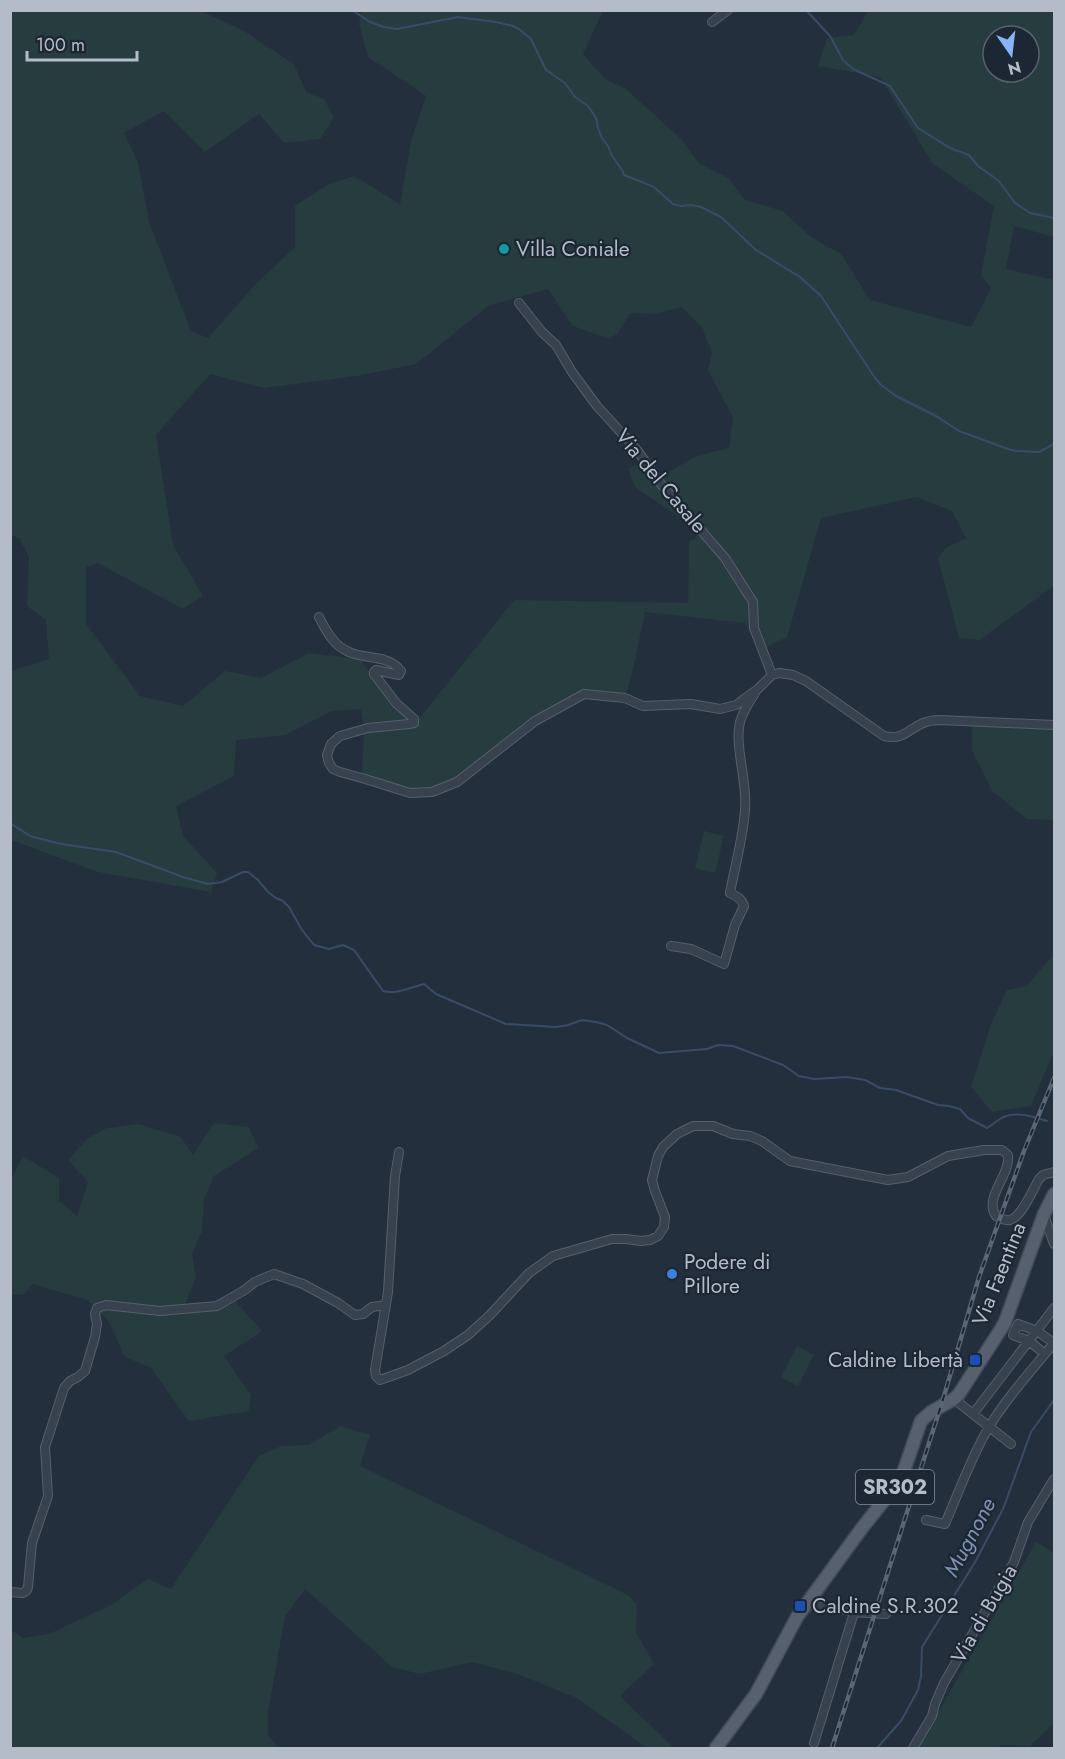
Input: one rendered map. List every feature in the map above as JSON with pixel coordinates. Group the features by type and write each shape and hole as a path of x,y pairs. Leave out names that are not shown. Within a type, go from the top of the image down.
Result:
{"main road":[{"name":"Via Faentina","path":"716,1749 756,1694 805,1605 901,1479 921,1421 931,1412 954,1400 1005,1322 1044,1214 1054,1194"}],"street":[{"path":"712,22 728,10"},
{"name":"Via del Casale","path":"519,303 542,332 556,345 597,406 638,450 661,484 725,558 753,602 754,628 772,675"},
{"path":"319,617 326,630 341,648 354,654 386,660 399,668 401,671 399,675 376,670 374,674 396,703 414,719 414,723 368,728 340,736 331,744 327,755 329,764 340,772 410,793 432,792 457,782 535,721 585,694 626,698 643,706 691,704 720,709 736,705 772,675 779,673 793,675 806,681 884,736 903,736 919,725 940,720 1054,725"},
{"path":"672,946 691,949 724,964 744,906 737,897 730,893 746,812 739,741 740,724 746,708 758,689"},
{"path":"399,1152 395,1176 386,1305 375,1370 380,1380 408,1370 455,1345 490,1315 529,1273 553,1256 612,1239 641,1241 658,1236 664,1227 665,1217 652,1180 658,1156 663,1147 677,1134 693,1126 713,1126 733,1134 750,1136 762,1141 790,1161 888,1180 908,1177 948,1156 984,1150 1002,1150 1008,1155 1008,1162 995,1196 993,1211 996,1216 1007,1220 1013,1219 1021,1211 1039,1179 1054,1172"},
{"path":"1044,1214 1054,1244"},
{"path":"10,1592 23,1593 28,1587 32,1543 48,1496 45,1457 48,1438 64,1388 85,1371 97,1324 95,1314 97,1308 106,1305 160,1311 217,1306 255,1282 274,1274 303,1284 355,1315 363,1314 372,1307 386,1305"},
{"path":"973,1414 1054,1308"},
{"path":"926,1520 945,1524 971,1461 989,1427 1054,1343 1037,1331 1018,1324 1013,1335 1029,1341 1045,1354"},
{"path":"954,1400 1011,1444"},
{"name":"Via di Bugia","path":"913,1749 932,1716 944,1683 1014,1562 1028,1522 1054,1479"},
{"path":"1047,1492 1054,1497"},
{"path":"805,1605 886,1614"},
{"path":"814,1743 853,1616 852,1612"}],"green space":[{"path":"362,10 603,11 583,54 605,79 626,89 679,137 700,164 728,178 745,200 783,211 811,237 841,254 870,300 971,327 991,288 981,275 994,206 933,164 880,77 818,66 827,38 854,35 868,11 1054,11 1054,237 1014,226 1006,269 1054,280 1054,586 979,640 959,638 938,558 946,548 966,538 952,511 917,497 821,518 787,637 760,650 745,623 645,612 625,698 584,694 535,721 457,782 410,793 362,778 364,730 361,709 332,711 285,735 236,740 234,776 176,806 183,836 217,873 211,892 98,872 11,840 11,671 49,659 46,620 27,606 29,557 19,538 11,535 11,11 201,11 244,31 294,64 306,92 324,99 334,117 320,139 284,143 259,114 205,152 164,111 124,133 138,162 149,222 191,331 208,338 254,286 295,247 295,206 329,184 354,176 400,204 411,141 426,96 368,57 359,24","holes":["548,289 573,326 609,339 618,333 630,313 656,314 681,307 702,327 712,353 708,370 733,418 729,448 696,456 667,473 658,473 643,461 628,469 635,487 699,531 696,538 689,541 688,603 514,600 418,720 401,713 360,659 309,653 261,678 225,671 183,706 140,696 86,624 86,567 98,563 183,609 203,596 173,545 156,435 210,374 264,388 357,376 416,364 488,306"]},
{"path":"972,722 1054,725 1054,820 1027,819 992,791 972,750"},
{"path":"704,831 724,836 715,873 695,868"},
{"path":"1054,954 1054,1051 1031,1106 992,1112 971,1087 991,1024 1007,990 1027,986"},
{"path":"214,1123 249,1127 258,1148 214,1176 204,1199 202,1231 192,1254 196,1278 185,1305 186,1313 214,1308 233,1299 262,1331 224,1356 251,1395 249,1411 189,1421 151,1368 125,1357 108,1320 87,1300 33,1284 23,1295 11,1294 10,1181 23,1156 59,1178 59,1201 77,1216 88,1182 68,1160 88,1138 107,1128 139,1124 181,1137 193,1155"},
{"path":"797,1346 814,1355 798,1386 781,1377"},
{"path":"340,1426 370,1435 360,1466 628,1595 637,1605 636,1632 654,1664 620,1696 674,1748 647,1748 577,1698 515,1673 472,1662 420,1674 392,1667 305,1589 285,1616 268,1713 268,1736 279,1748 11,1748 11,1630 23,1638 49,1634 111,1605 148,1579 171,1589 259,1456 281,1446 309,1445"},
{"path":"1036,1542 1054,1553 1054,1723 1030,1746 910,1748 936,1716"}],"waterway":[{"path":"352,10 370,22 397,29 458,17 496,22 519,29 531,39 546,70 565,83 575,97 588,106 596,118 602,138 624,175 654,187 673,204 701,207 721,217 756,250 800,277 821,296 881,385 896,396 936,416 959,431 1005,448 1039,452 1054,444"},
{"path":"806,10 830,36 843,60 853,69 890,86 918,128 950,148 969,155 978,166 999,181 1015,203 1030,213 1054,218"},
{"path":"10,823 30,836 61,844 116,852 208,884 222,882 248,872 268,892 289,907 314,945 329,949 343,945 354,950 383,991 398,991 424,984 436,994 506,1024 556,1027 582,1020 596,1022 607,1025 627,1038 659,1053 707,1049 718,1045 733,1046 783,1065 799,1076 814,1079 847,1077 865,1080 880,1088 896,1090 938,1105 960,1109 968,1118 987,1128 1005,1116 1011,1115 1023,1115 1047,1121"},
{"name":"Mugnone","path":"877,1748 901,1721 918,1690 922,1647 974,1564 1003,1509 1031,1432 1054,1400"}],"railway":[{"path":"832,1748 944,1396 979,1277 1024,1151 1054,1078"}],"place":[{"name":"Villa Coniale","path":"504,249"},
{"name":"Podere di Pillore","path":"672,1274"},
{"name":"Caldine Libertà","path":"975,1360"},
{"name":"Caldine S.R.302","path":"800,1606"}]}
